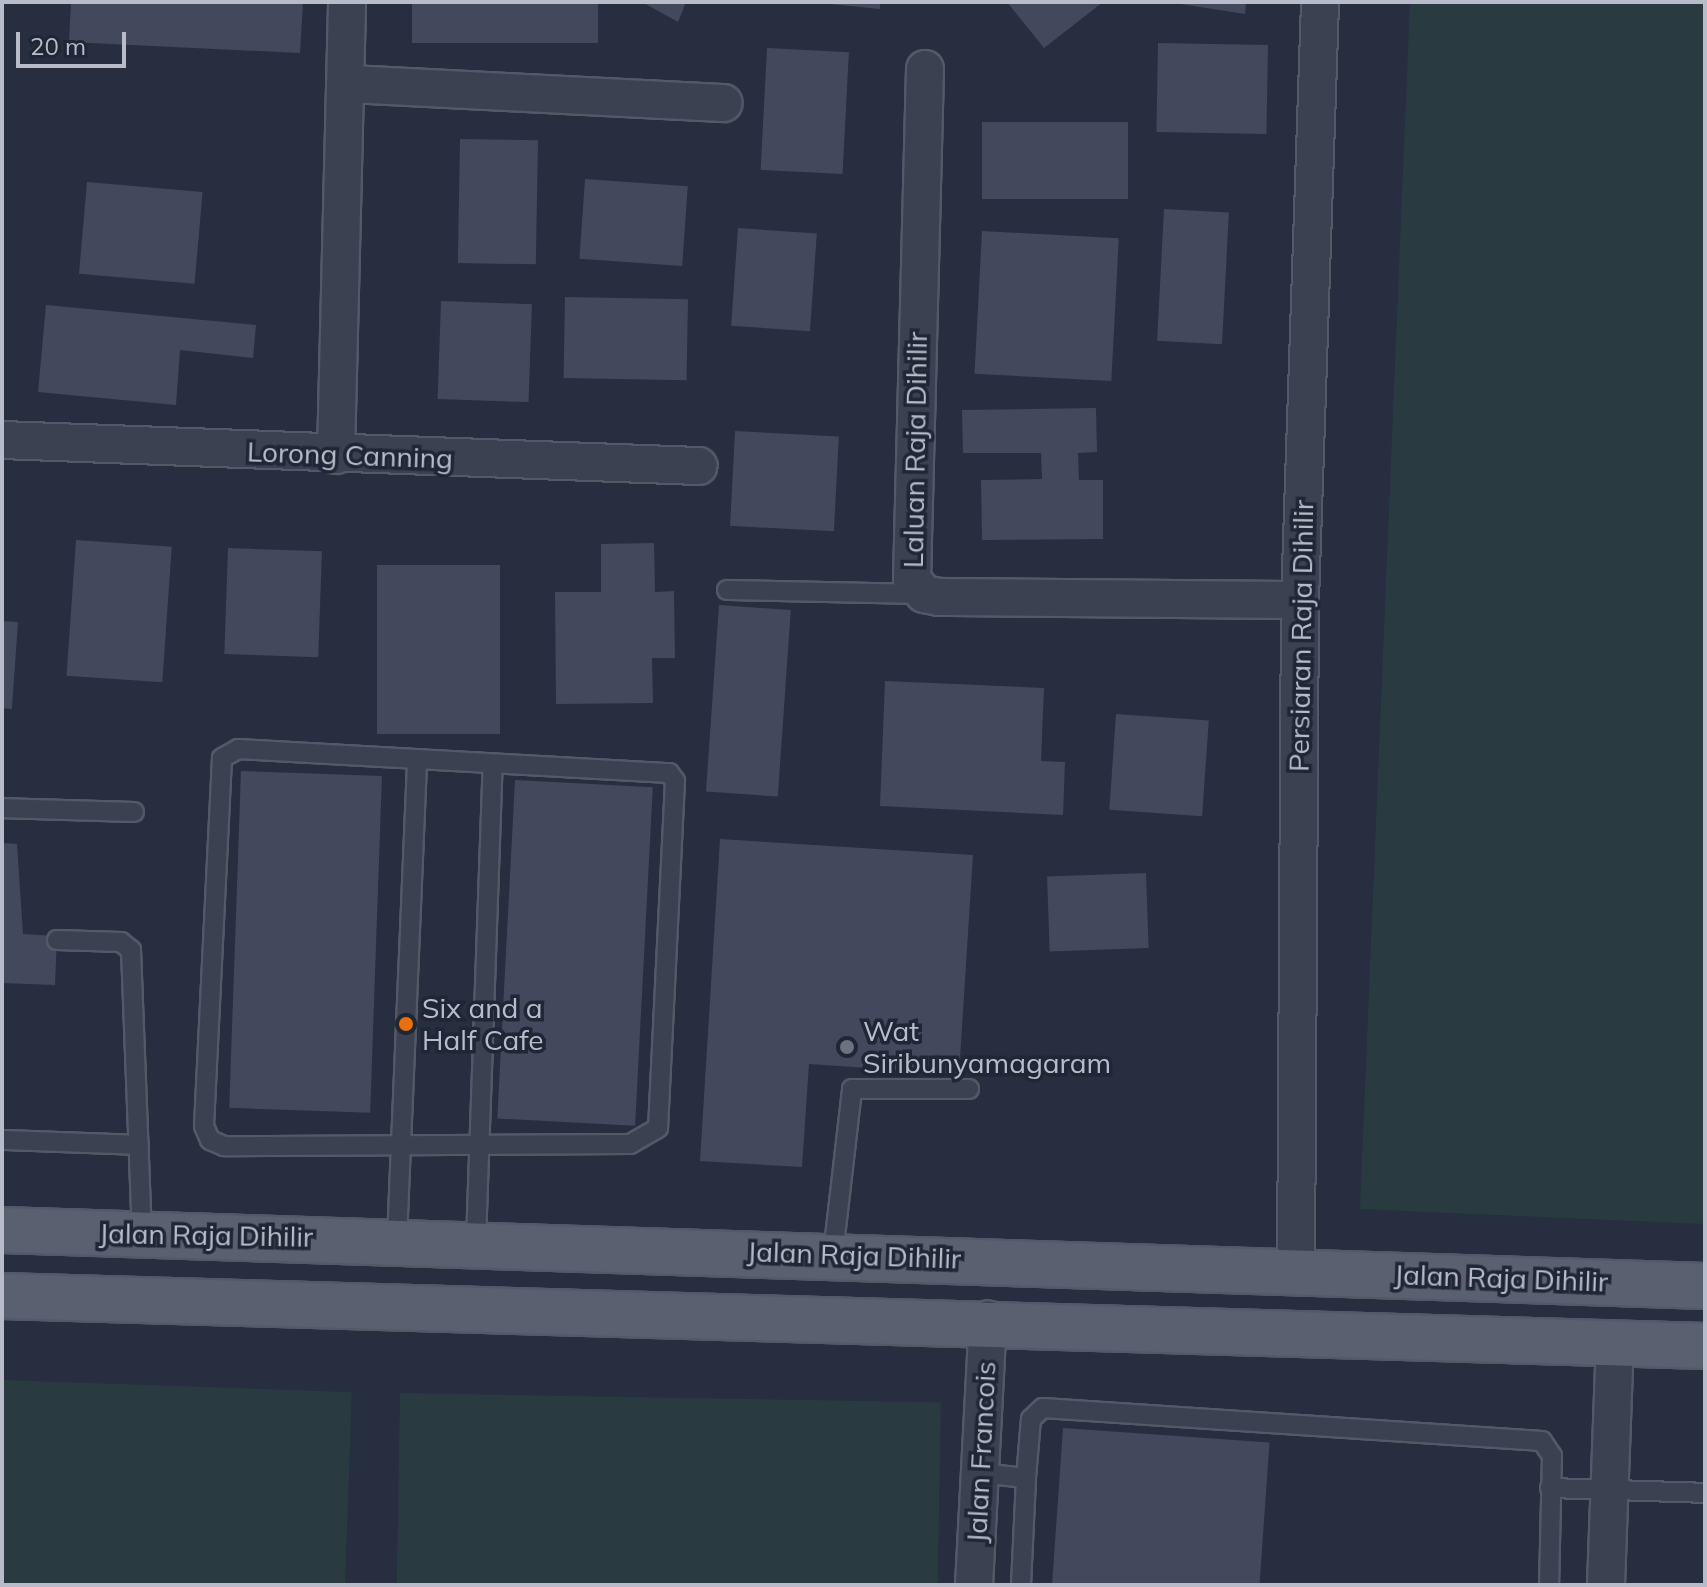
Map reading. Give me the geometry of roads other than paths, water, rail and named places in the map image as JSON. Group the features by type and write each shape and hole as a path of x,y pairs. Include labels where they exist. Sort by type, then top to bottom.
{"main road":[{"name":"Jalan Raja Dihilir","path":"2,1230 476,1242 1705,1286"},
{"path":"2,1296 988,1319 1705,1346"}],"street":[{"path":"336,455 348,84 347,2"},
{"name":"Persiaran Raja Dihilir","path":"1296,1269 1300,600 1320,2"},
{"name":"Laluan Raja Dihilir","path":"925,69 909,567 924,594 1300,600"},
{"path":"348,84 724,103"},
{"name":"Lorong Canning","path":"2,440 336,455 699,466"},
{"name":"Jalan Francois","path":"974,1585 988,1319"},
{"path":"1606,1585 1615,1342"}],"lane":[{"path":"727,590 924,594"},
{"path":"238,749 417,762 669,773 675,781 658,1128 630,1144 224,1146 204,1126 222,758 238,749"},
{"path":"397,1240 417,762"},
{"path":"476,1242 493,765"},
{"path":"2,808 134,812"},
{"path":"57,940 121,942 131,950 142,1234"},
{"path":"833,1254 852,1089 969,1089"},
{"path":"2,1140 139,1145"},
{"path":"1021,1585 1031,1419 1043,1408 1542,1441 1552,1456 1549,1585"},
{"path":"980,1473 1026,1478"},
{"path":"1550,1488 1705,1493"}],"place":[{"name":"Six and a Half Cafe","path":"406,1024"},
{"name":"Wat Siribunyamagaram","path":"847,1047"}]}
